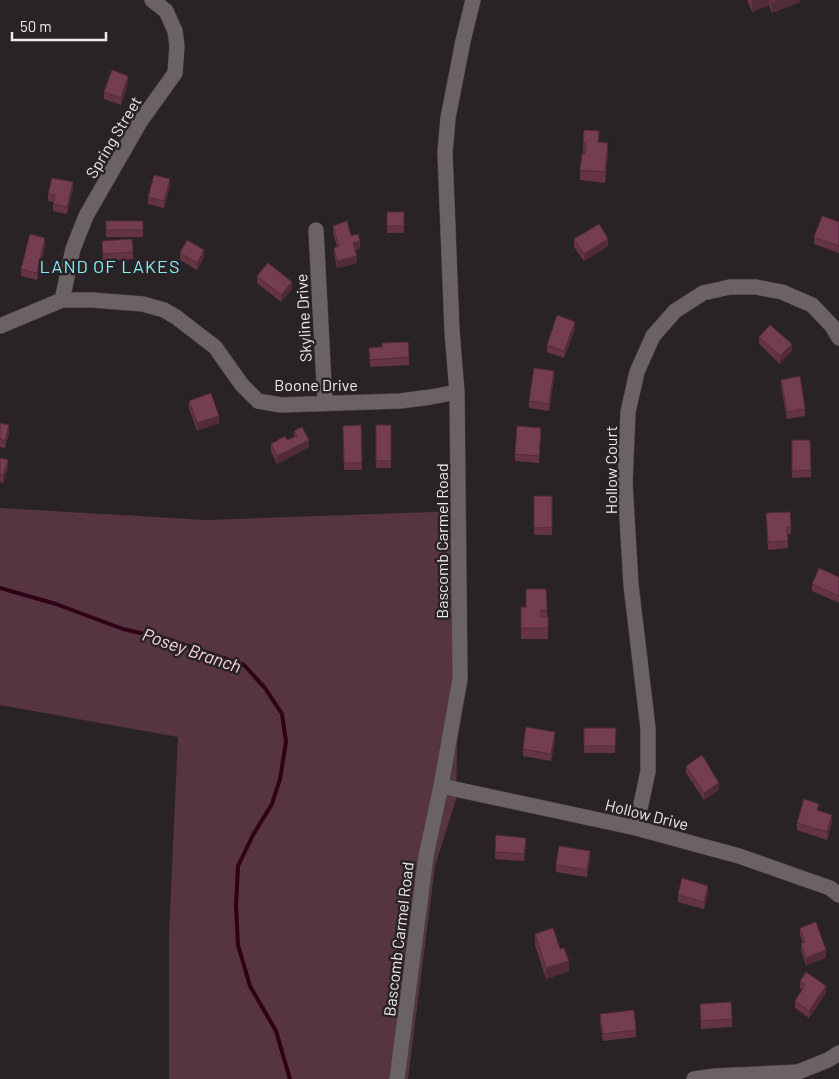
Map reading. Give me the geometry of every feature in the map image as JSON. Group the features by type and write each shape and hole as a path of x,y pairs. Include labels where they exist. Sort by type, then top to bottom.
{"street":[{"name":"Spring Street","path":"62,300 73,249 86,216 140,122 175,73 177,46 174,31 166,11 152,0"},
{"name":"Bascomb Carmel Road","path":"397,1079 426,856 460,680 457,392 452,331 445,153 448,118 473,0"},
{"name":"Skyline Drive","path":"316,230 325,403"},
{"name":"Hollow Court","path":"636,828 648,772 648,728 631,585 625,483 628,412 637,372 654,336 675,311 703,292 730,287 756,287 782,292 812,304 832,326 839,338"},
{"path":"0,326 62,300"},
{"name":"Boone Drive","path":"62,300 143,304 164,310 215,347 242,385 258,401 282,405 400,401 457,392"},
{"name":"Hollow Drive","path":"441,786 636,828 739,856 830,888 839,894"},
{"path":"694,1079 715,1076 798,1072 828,1060 839,1053"}],"shaded area":[{"path":"0,508 206,520 462,511 456,799 435,866 408,1079 169,1079 169,935 178,737 0,705"}],"building":[{"path":"112,70 128,76 121,98 104,92"},
{"path":"584,130 599,131 598,142 608,143 605,172 580,170 582,154 585,154 586,144 583,143"},
{"path":"154,175 170,179 164,201 148,197"},
{"path":"52,178 73,182 67,207 53,204 55,195 48,194"},
{"path":"387,212 404,212 404,226 387,226"},
{"path":"822,216 839,222 839,246 814,237"},
{"path":"106,221 143,221 143,230 106,230"},
{"path":"347,221 351,236 358,234 360,241 353,243 357,256 337,261 334,248 339,246 333,226"},
{"path":"599,224 608,239 584,254 574,239"},
{"path":"30,234 45,238 37,273 21,269"},
{"path":"132,239 133,252 103,254 102,241"},
{"path":"187,240 204,250 197,263 180,253"},
{"path":"268,263 292,282 281,295 257,276"},
{"path":"557,315 575,322 564,351 547,345"},
{"path":"770,325 792,344 780,356 759,337"},
{"path":"408,342 409,357 370,360 369,348 382,347 382,343"},
{"path":"534,368 554,371 549,404 529,401"},
{"path":"800,376 805,409 787,412 781,380"},
{"path":"211,393 219,416 197,423 189,401"},
{"path":"0,423 9,425 5,441 0,439"},
{"path":"361,425 362,463 344,463 343,426"},
{"path":"376,425 391,425 391,461 376,461"},
{"path":"517,426 541,428 539,456 515,454"},
{"path":"302,427 309,440 277,456 271,444 285,436 287,440 297,436 294,431"},
{"path":"792,440 810,440 811,470 792,471"},
{"path":"0,458 8,460 3,475 0,474"},
{"path":"534,496 552,496 552,527 534,528"},
{"path":"790,512 791,527 787,527 788,541 768,542 766,513"},
{"path":"819,568 839,577 839,596 812,584"},
{"path":"526,589 546,589 547,610 541,610 541,617 548,617 548,628 521,628 521,607 526,607"},
{"path":"526,727 555,732 551,754 523,749"},
{"path":"584,728 616,728 615,746 584,746"},
{"path":"702,755 719,783 704,793 686,766"},
{"path":"804,799 819,804 817,810 832,815 827,832 797,823"},
{"path":"496,835 526,838 524,854 495,852"},
{"path":"559,846 590,851 587,870 556,865"},
{"path":"682,878 708,886 704,902 678,895"},
{"path":"816,922 826,950 806,958 801,944 805,942 800,928"},
{"path":"553,928 560,949 564,948 569,961 546,968 535,934"},
{"path":"806,972 826,986 809,1011 795,1001 805,985 800,981"},
{"path":"731,1002 732,1019 701,1021 700,1004"},
{"path":"634,1010 636,1030 603,1034 600,1014"}],"waterway":[{"name":"Posey Branch","path":"0,588 56,604 123,629 167,639 244,665 265,688 282,714 286,742 280,779 272,804 253,835 238,866 236,906 238,945 250,986 276,1031 290,1079"}],"district":[{"name":"LAND OF LAKES","path":"110,266"}]}
